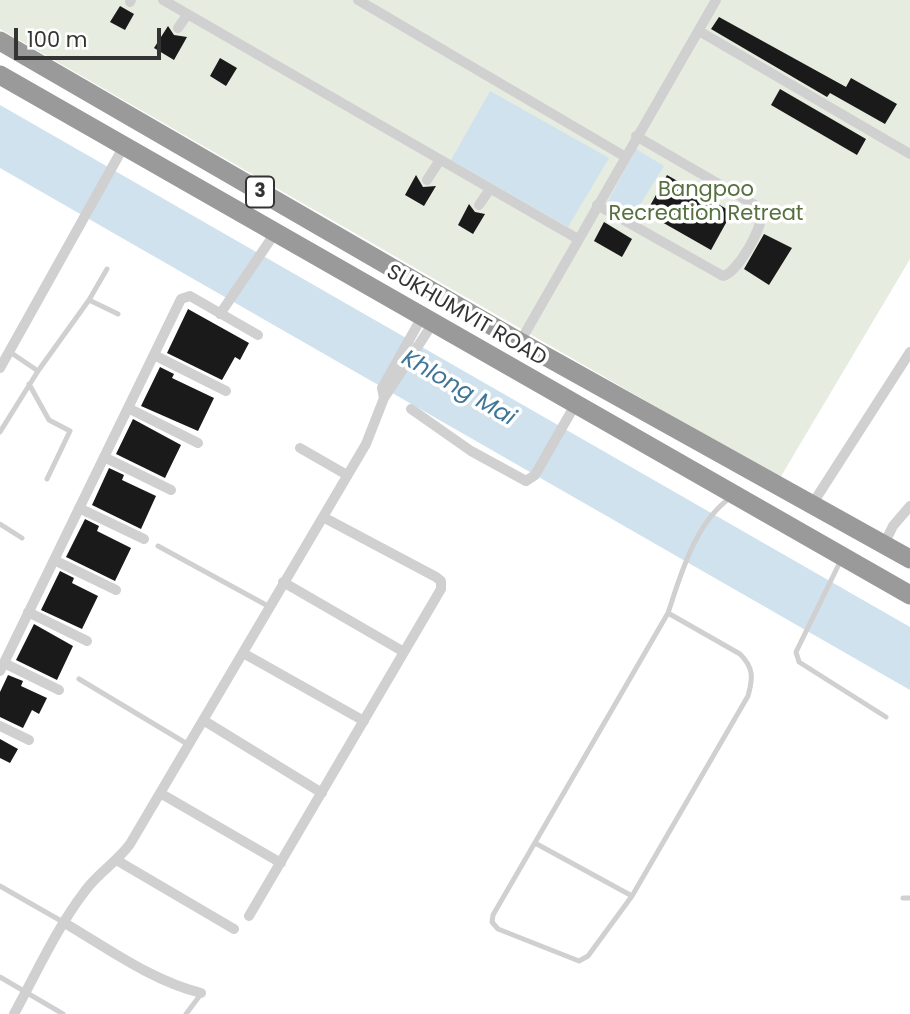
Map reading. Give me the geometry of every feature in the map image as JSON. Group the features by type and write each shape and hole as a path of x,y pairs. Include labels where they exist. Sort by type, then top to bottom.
{"highway":[{"name":"SUKHUMVIT ROAD","path":"0,41 520,342 910,559"},
{"name":"SUKHUMVIT ROAD","path":"0,75 275,233 423,328 508,366 737,494 910,595"},
{"path":"508,366 520,342"}],"street":[{"path":"163,0 238,50 578,239"},
{"path":"360,0 624,156"},
{"path":"520,342 624,156 716,0"},
{"path":"178,28 187,15"},
{"path":"699,31 910,154"},
{"path":"597,205 723,276 735,270 761,225 761,212 755,205 636,136"},
{"path":"4,358 124,146"},
{"path":"427,180 440,160"},
{"path":"479,205 491,189"},
{"path":"220,314 275,233"},
{"path":"59,690 2,667 181,299 186,296 258,335"},
{"path":"14,1014 63,922 88,887 118,861 189,745 268,606 366,444 385,393 423,328"},
{"path":"813,503 910,352"},
{"path":"154,355 226,391"},
{"path":"411,409 515,477 526,481 535,475 575,405"},
{"path":"128,408 198,443"},
{"path":"300,448 347,475"},
{"path":"104,457 171,490"},
{"path":"884,544 893,526 910,506"},
{"path":"79,508 144,539"},
{"path":"249,916 441,589 440,581 323,517"},
{"path":"54,560 116,590"},
{"path":"283,582 404,652"},
{"path":"28,612 87,641"},
{"path":"243,653 364,721"},
{"path":"203,720 322,793"},
{"path":"0,726 29,740"},
{"path":"160,793 281,863"},
{"path":"118,861 234,929"},
{"path":"63,922 145,970 181,988 201,993"}],"lane":[{"path":"0,432 107,269"},
{"path":"89,300 118,314"},
{"path":"4,358 38,371"},
{"path":"29,384 49,420 70,431 47,479"},
{"path":"668,613 740,654 750,663 753,677 748,696 632,897 588,956 579,961 498,929 492,922 493,915 668,613 684,564 715,509 737,494"},
{"path":"0,524 22,538"},
{"path":"158,546 268,606"},
{"path":"843,556 803,632 796,652 799,662 886,717"},
{"path":"79,678 189,745"},
{"path":"535,843 632,897"},
{"path":"0,886 63,922"},
{"path":"0,977 63,1014"},
{"path":"186,1014 201,993"}],"green space":[{"name":"Bangpoo Recreation Retreat","path":"0,0 910,0 910,259 780,478 0,29"}],"water":[{"path":"490,91 609,158 568,227 451,160"},
{"name":"Khlong Mai","path":"0,105 910,627 910,690 0,168"},
{"path":"636,149 664,166 633,216 608,201"}],"building":[{"path":"120,6 134,14 125,30 110,22"},
{"path":"719,17 846,87 851,78 897,104 885,124 830,93 827,97 711,29"},
{"path":"168,26 174,35 187,37 174,60 154,48"},
{"path":"220,58 237,68 226,86 210,76"},
{"path":"780,89 866,139 857,155 771,105"},
{"path":"416,175 423,187 436,186 424,206 405,195"},
{"path":"667,175 732,212 711,250 646,213"},
{"path":"469,204 475,212 485,214 473,234 458,225"},
{"path":"604,222 632,239 622,257 594,241"},
{"path":"764,234 792,248 769,285 744,269"},
{"path":"188,309 249,343 240,360 235,357 222,380 167,353"},
{"path":"160,367 174,374 172,378 214,398 198,431 141,406"},
{"path":"133,419 181,445 165,478 116,454"},
{"path":"109,468 124,475 122,480 156,496 141,529 92,505"},
{"path":"85,519 99,526 97,531 131,548 115,581 66,557"},
{"path":"60,571 74,578 72,583 98,596 82,629 41,610"},
{"path":"34,624 73,646 57,680 16,660"},
{"path":"8,675 23,681 21,686 47,698 39,714 32,710 23,728 0,717 0,692"},
{"path":"0,739 18,749 10,763 0,758"}]}
